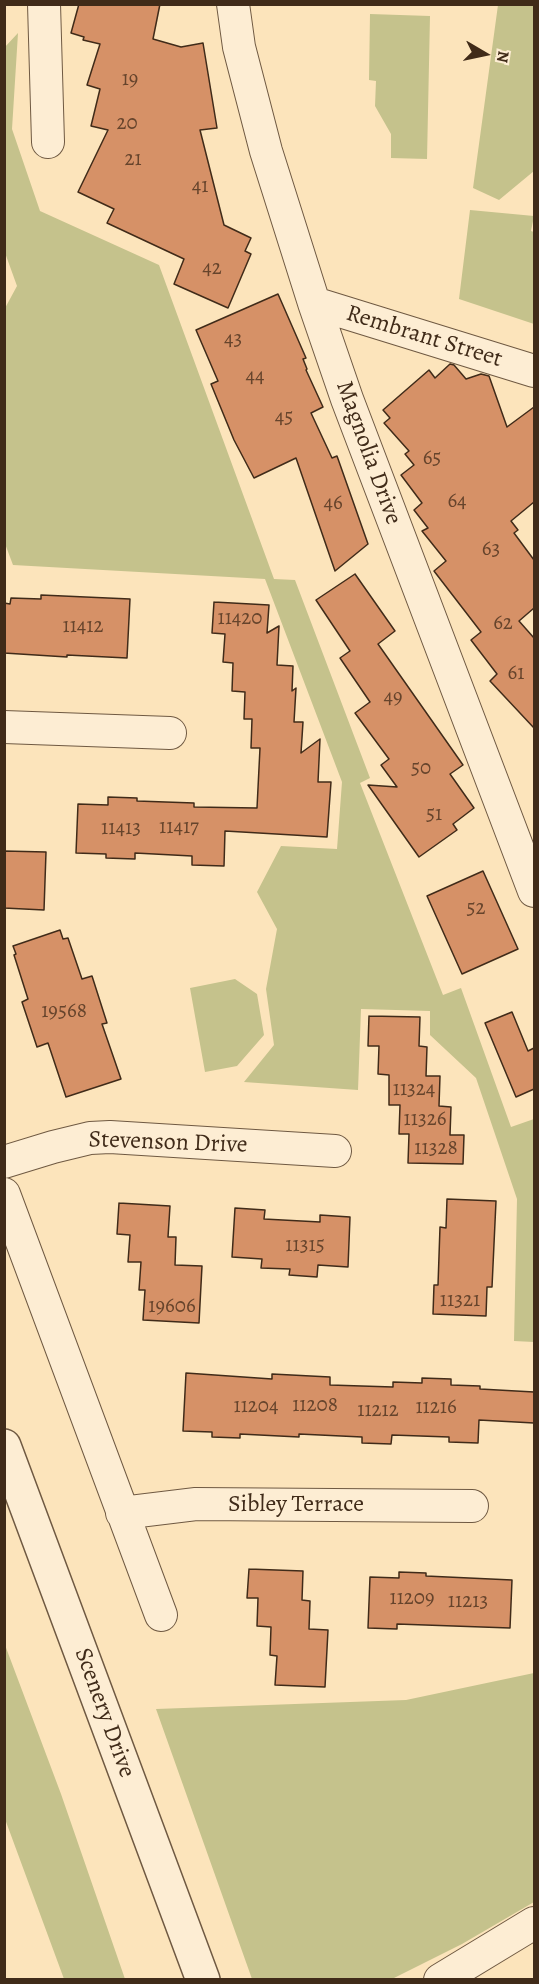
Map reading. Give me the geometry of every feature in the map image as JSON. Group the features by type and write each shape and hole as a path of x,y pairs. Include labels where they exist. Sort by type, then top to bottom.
{"street":[{"path":"44,4 48,142"},
{"name":"Magnolia Drive","path":"233,4 239,47 266,151 314,303 347,399 534,891"},
{"name":"Rembrant Street","path":"314,303 534,371"},
{"path":"4,727 170,733"},
{"name":"Stevenson Drive","path":"4,1162 90,1138 110,1137 335,1151"},
{"path":"4,1194 161,1615"},
{"name":"Scenery Drive","path":"4,1446 203,1980"},
{"name":"Sibley Terrace","path":"122,1513 196,1504 472,1506"},
{"path":"440,1980 534,1923"}],"shaded area":[{"path":"498,5 534,5 534,171 499,200 473,188"},
{"path":"370,14 430,16 427,159 391,158 391,134 375,106 376,81 369,80"},
{"path":"18,33 12,129 40,211 159,265 274,579 295,580 370,778 360,783 443,995 461,988 511,1127 534,1119 534,1342 514,1341 517,1199 476,1078 430,1035 430,1011 361,1009 358,1090 244,1082 274,1045 266,989 277,929 257,892 281,846 337,849 342,782 265,579 13,565 4,541 4,310 17,286 4,250 4,48"},
{"path":"470,210 534,216 531,231 534,232 534,324 459,299"},
{"path":"235,979 257,994 264,1035 237,1066 205,1072 190,988"},
{"path":"5,1645 61,1794 125,1979 64,1979 5,1819"},
{"path":"534,1673 534,1902 462,1944 392,1979 252,1979 156,1709 406,1700"}],"building":[{"path":"79,4 160,4 153,39 181,47 203,43 217,128 200,130 224,225 251,238 245,251 251,254 228,308 174,284 184,259 107,223 114,209 78,192 108,130 91,126 100,89 87,85 100,44 83,40 84,37 71,33"},
{"path":"278,294 306,358 303,359 306,370 323,407 311,413 332,458 337,456 368,544 335,571 296,458 254,478 234,440 211,384 218,381 196,330"},
{"path":"450,364 454,365 466,379 481,374 489,376 507,427 534,407 534,502 511,521 518,530 514,533 534,560 534,608 519,621 534,638 534,728 490,681 497,674 471,640 481,632 434,571 446,561 422,531 428,528 414,510 422,503 401,475 414,465 405,454 409,451 384,423 390,418 383,410 429,370 435,378"},
{"path":"355,574 395,631 378,644 463,765 450,774 474,808 453,824 457,830 419,857 368,785 397,787 381,765 389,759 355,713 370,702 340,658 350,651 316,600"},
{"path":"41,595 130,599 127,658 4,653 4,603 10,604 11,598 41,599"},
{"path":"214,602 269,605 267,633 279,626 277,665 293,666 292,691 296,688 294,722 303,722 301,753 320,739 318,782 331,782 327,837 225,831 224,866 192,865 192,856 135,853 135,859 106,858 106,854 76,853 78,804 108,805 108,797 137,798 137,801 194,803 194,807 257,808 260,748 251,748 252,719 244,719 245,692 232,691 233,663 223,662 225,634 212,633"},
{"path":"4,851 46,852 44,910 4,908"},
{"path":"483,871 518,949 462,974 427,896"},
{"path":"60,930 63,939 68,938 82,979 92,976 107,1023 102,1024 121,1079 66,1097 48,1043 37,1047 22,1002 28,999 13,946"},
{"path":"512,1012 528,1051 534,1048 534,1089 516,1097 485,1023"},
{"path":"369,1016 420,1017 419,1046 427,1047 426,1076 440,1076 439,1106 451,1107 450,1135 464,1135 463,1164 408,1163 409,1134 399,1134 400,1105 389,1105 389,1075 378,1074 379,1046 368,1046"},
{"path":"447,1199 496,1201 492,1287 487,1287 486,1316 433,1314 434,1285 438,1285 440,1227 446,1228"},
{"path":"119,1203 170,1206 168,1237 176,1237 175,1265 202,1266 199,1323 143,1320 145,1290 139,1290 141,1262 128,1262 130,1235 117,1234"},
{"path":"235,1208 265,1210 264,1219 320,1222 320,1215 350,1217 348,1267 318,1265 317,1277 289,1275 290,1269 261,1268 262,1259 232,1257"},
{"path":"186,1373 272,1379 272,1374 330,1377 330,1385 393,1387 393,1382 422,1383 422,1378 451,1379 451,1385 534,1392 534,1423 479,1420 478,1443 449,1442 449,1437 392,1435 391,1444 362,1443 362,1437 299,1434 299,1437 240,1434 240,1438 212,1437 212,1432 183,1431"},
{"path":"249,1569 303,1571 302,1600 310,1601 309,1629 328,1630 325,1687 275,1685 277,1656 270,1655 271,1627 257,1626 258,1598 247,1598"},
{"path":"399,1572 426,1573 426,1576 512,1580 510,1628 397,1624 397,1629 368,1628 370,1577 399,1578"}]}
